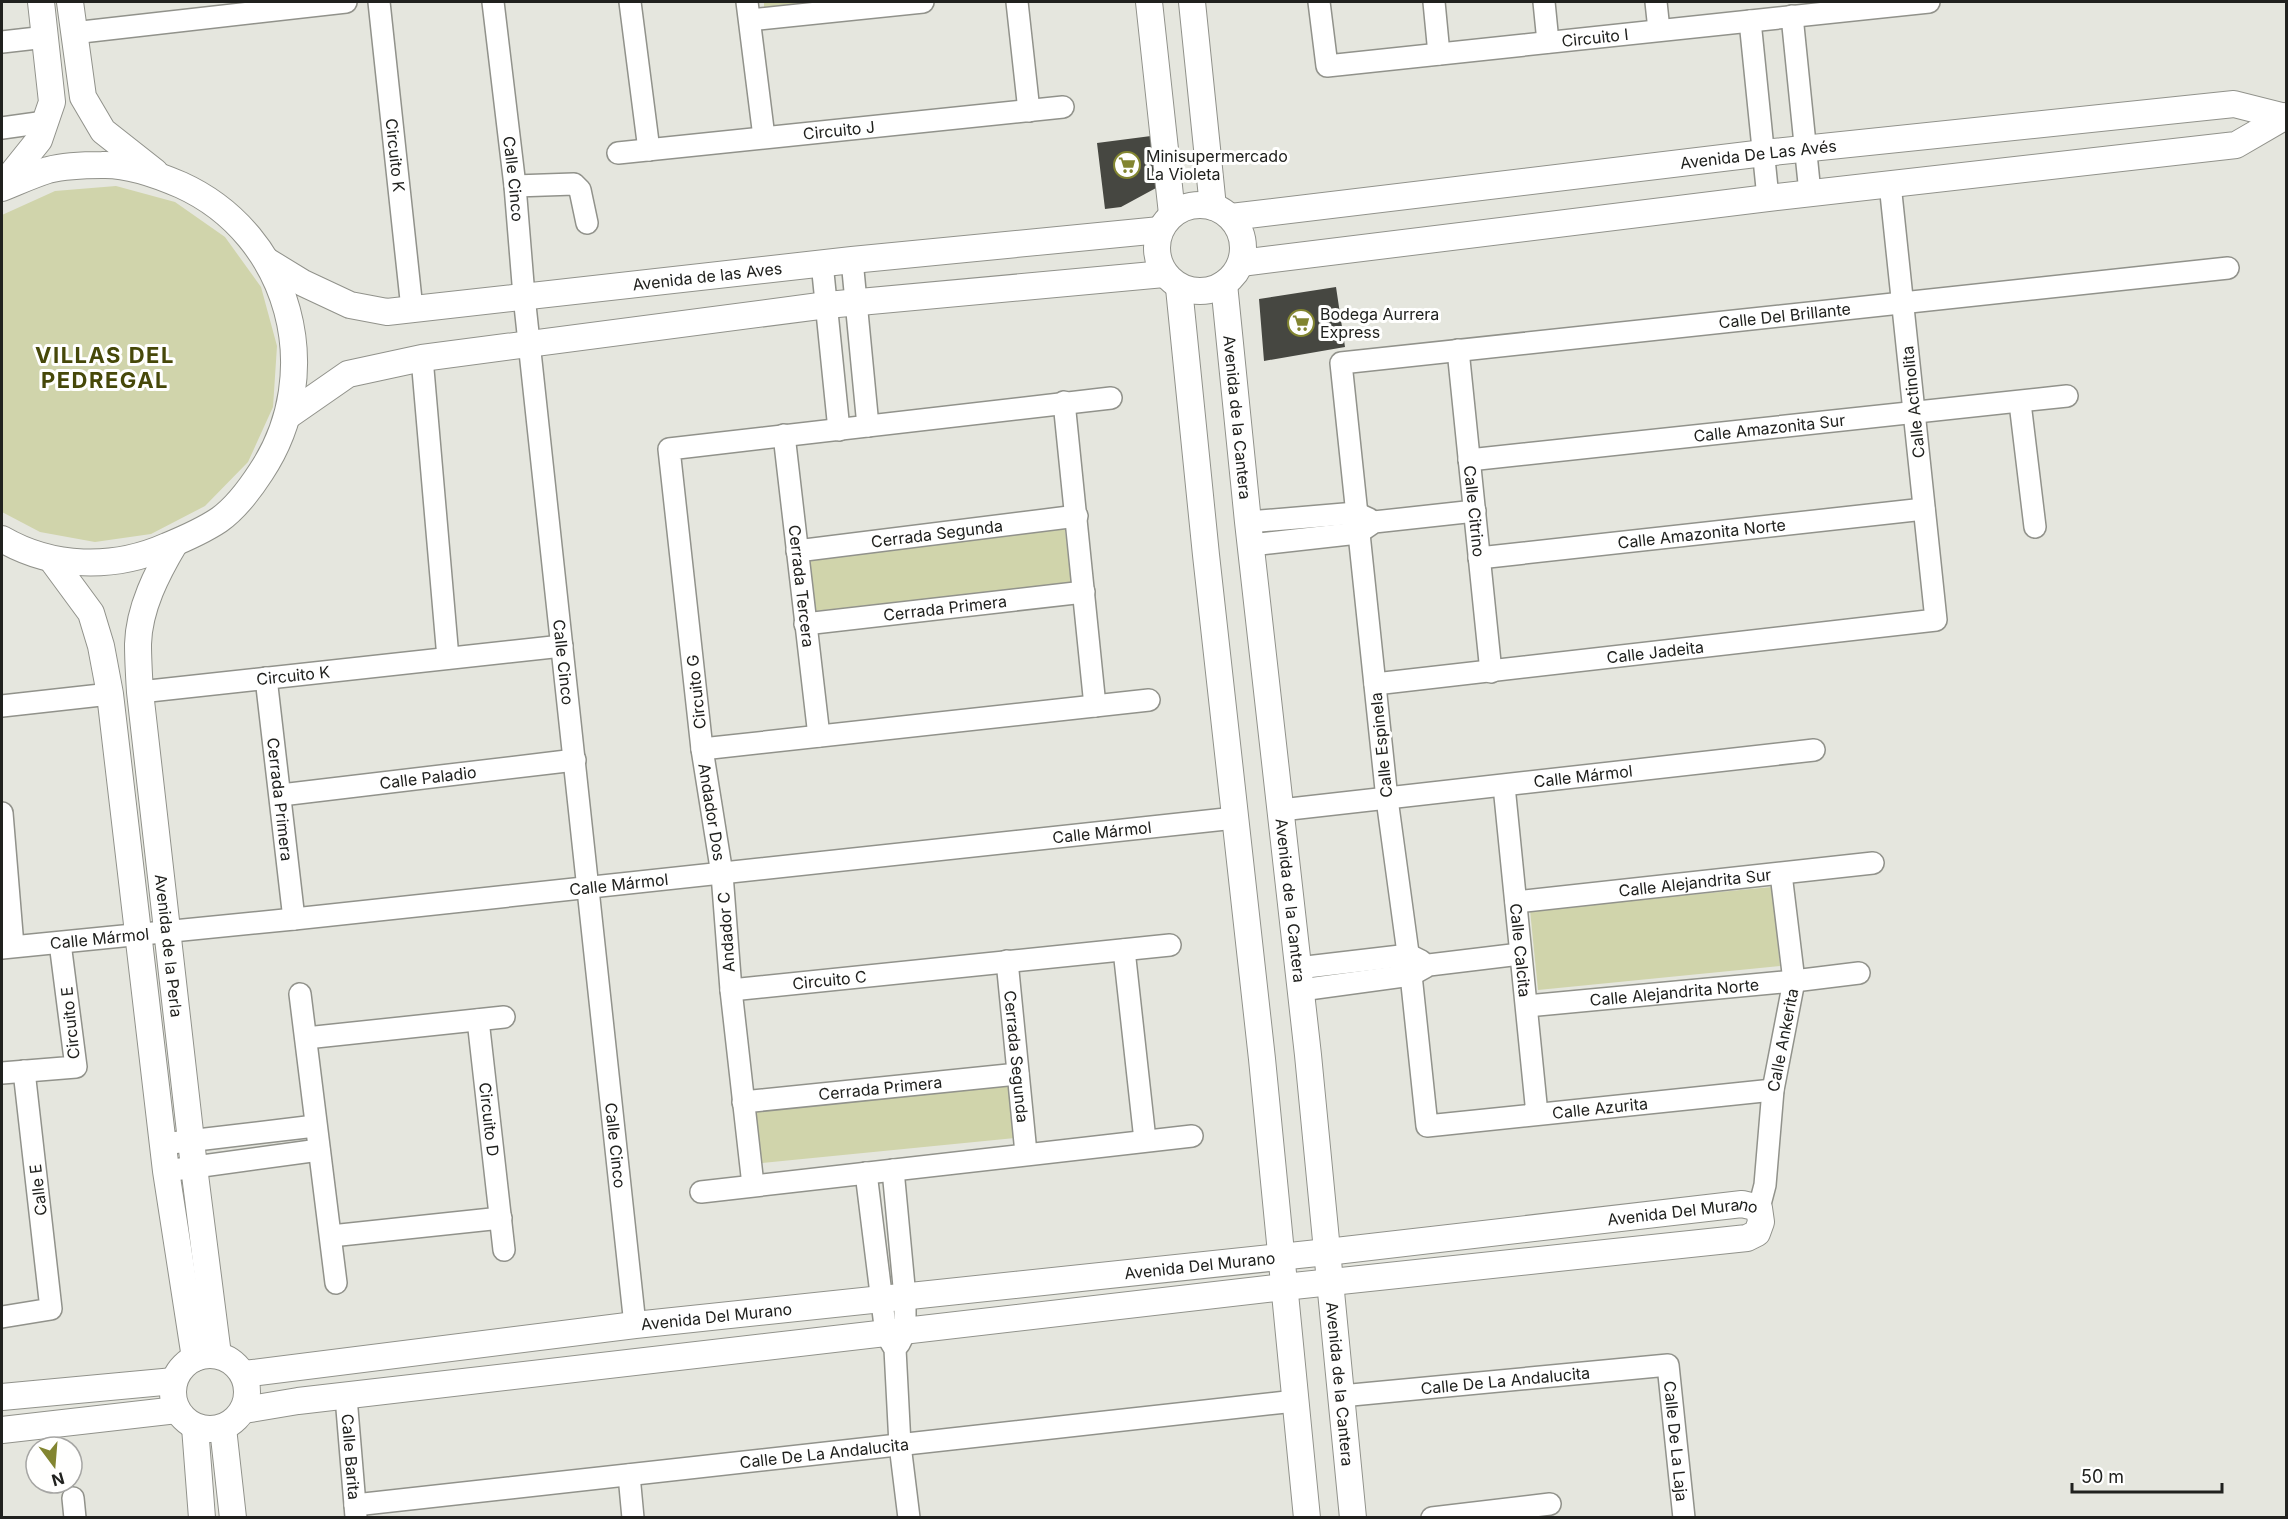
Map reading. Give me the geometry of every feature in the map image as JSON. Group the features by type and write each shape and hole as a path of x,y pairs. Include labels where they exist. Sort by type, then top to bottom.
{"street":[{"path":"2,187 39,140 52,102 41,2"},
{"path":"2,538 14,546 52,560 101,563 144,557 220,519 250,489 274,454 289,415 296,362 289,310 267,261 238,223 201,194 158,174 103,131 83,97 70,2"},
{"path":"74,33 205,9 346,2"},
{"name":"Circuito K","path":"379,2 412,309"},
{"name":"Calle Cinco","path":"493,2 515,186 524,296 635,1325"},
{"path":"630,2 649,150"},
{"path":"764,137 748,11 923,2"},
{"path":"1017,2 1029,111"},
{"path":"1149,2 1166,222 1156,245 1157,260 1172,281 1206,555 1261,1048 1307,1518"},
{"path":"1192,2 1222,212"},
{"name":"Circuito I","path":"1319,2 1327,66 1750,21 1853,6 1929,2"},
{"path":"1434,2 1439,54"},
{"path":"1544,2 1548,42"},
{"path":"1656,2 1659,30"},
{"path":"1792,16 1810,193"},
{"path":"1750,21 1768,198"},
{"path":"2,42 46,37"},
{"name":"Avenida De Las Avés","path":"1222,212 2234,104 2286,117"},
{"name":"Circuito J","path":"618,153 1063,107"},
{"name":"Avenida De Las Avés","path":"1241,263 1810,193 2236,145 2286,117"},
{"path":"2,128 45,123"},
{"path":"2,187 50,170 104,165 158,174"},
{"path":"515,186 574,184 580,190 587,223"},
{"name":"Calle Actinolita","path":"1890,184 1936,620"},
{"path":"289,415 348,374 422,358 856,302 1172,281 1196,292 1211,290 1224,284 1234,275 1241,263 1242,239 1238,227 1222,212 1199,205 1185,207 1166,222"},
{"name":"Avenida de las Aves","path":"267,261 303,283 350,305 387,312 1166,222"},
{"path":"852,260 868,426"},
{"path":"822,263 839,430"},
{"name":"Calle Del Brillante","path":"1341,363 2228,268"},
{"name":"Avenida de la Cantera","path":"1224,284 1300,979 1353,1518"},
{"name":"Calle Citrino","path":"1458,350 1491,672"},
{"path":"422,358 448,658"},
{"name":"Calle Espinela","path":"1341,363 1362,522 1387,799 1416,965 1427,1126"},
{"name":"Calle Amazonita Sur","path":"1469,460 2020,403 2067,396"},
{"name":"Circuito G","path":"1111,398 669,449 702,749 1149,700"},
{"path":"1064,402 1095,706"},
{"path":"2020,403 2036,527"},
{"name":"Cerrada Tercera","path":"784,435 819,736"},
{"name":"Calle Amazonita Norte","path":"1479,558 1924,509"},
{"path":"1250,534 1474,511"},
{"name":"Cerrada Segunda","path":"797,551 1077,516"},
{"name":"Avenida de la Perla","path":"175,543 156,576 146,604 138,642 140,692 194,1167 206,1356"},
{"name":"Avenida de la Perla","path":"52,560 91,613 101,646 110,694 166,1171 206,1356"},
{"name":"Cerrada Primera","path":"805,624 1084,592"},
{"name":"Calle Jadeita","path":"1375,684 1936,620"},
{"name":"Circuito K","path":"140,692 562,646"},
{"name":"Cerrada Primera","path":"266,678 294,919"},
{"path":"2,706 110,694"},
{"name":"Andador Dos","path":"702,749 722,874"},
{"name":"Calle Mármol","path":"1281,810 1814,750"},
{"name":"Calle Paladio","path":"281,795 575,760"},
{"name":"Calle Calcita","path":"1504,786 1537,1114"},
{"name":"Calle Mármol","path":"7,947 294,919 1235,818"},
{"path":"2,821 7,947"},
{"name":"Calle Alejandrita Sur","path":"1516,902 1873,863"},
{"name":"Andador C","path":"722,874 731,990"},
{"name":"Calle Ankerita","path":"1759,1208 1765,1185 1773,1090 1794,981 1781,874"},
{"name":"Circuito E","path":"2,1073 76,1067 60,943"},
{"name":"Circuito C","path":"731,990 1170,945"},
{"path":"1124,950 1145,1140"},
{"path":"1300,979 1520,954"},
{"name":"Cerrada Segunda","path":"1007,961 1026,1153"},
{"name":"Calle Alejandrita Norte","path":"1527,1006 1859,973"},
{"path":"731,990 753,1185"},
{"path":"300,994 336,1283"},
{"path":"306,1038 504,1017"},
{"name":"Circuito D","path":"478,1020 504,1250"},
{"name":"Calle E","path":"2,1317 51,1309 24,1071"},
{"name":"Cerrada Primera","path":"742,1102 1018,1074"},
{"name":"Calle Azurita","path":"1427,1126 1773,1090"},
{"path":"163,1143 191,1142 315,1126"},
{"path":"701,1192 1026,1153 1192,1136"},
{"path":"166,1171 319,1150"},
{"path":"893,1170 893,1298 900,1445 909,1518"},
{"path":"866,1173 893,1298"},
{"name":"Avenida Del Murano","path":"244,1374 635,1325 1327,1252 1742,1204 1759,1208 1761,1222 1757,1233 1747,1238 1284,1287 896,1338 298,1401 244,1410"},
{"path":"331,1236 501,1218"},
{"path":"2,1430 186,1418 209,1430 223,1428 244,1410 248,1392 244,1374 237,1365 206,1356 178,1371 174,1381 172,1396 186,1418 202,1518"},
{"name":"Calle De La Andalucita","path":"1341,1396 1668,1365"},
{"name":"Calle De La Laja","path":"1668,1365 1684,1518"},
{"path":"2,1397 174,1381"},
{"name":"Calle Barita","path":"346,1396 356,1511"},
{"name":"Calle De La Andalucita","path":"356,1511 628,1475 1295,1401"},
{"path":"223,1428 233,1518"},
{"path":"628,1475 633,1518"},
{"path":"1432,1518 1550,1504"}],"green space":[{"path":"764,2 815,2 764,7"},
{"path":"116,186 175,202 225,237 261,287 277,346 273,407 248,462 205,506 151,534 95,542 40,532 2,512 2,215 55,191"},
{"path":"1065,529 1071,583 815,611 810,558"},
{"path":"1772,887 1780,966 1538,990 1530,910"},
{"path":"1010,1086 1015,1138 761,1163 756,1111"}],"building":[{"name":"Minisupermercado La Violeta","path":"1151,136 1156,188 1121,207 1105,209 1097,143"},
{"name":"Bodega Aurrera Express","path":"1336,287 1345,347 1264,361 1259,299"}],"place":[{"name":"Minisupermercado La Violeta","path":"1127,165"},
{"name":"Bodega Aurrera Express","path":"1301,323"}],"district":[{"name":"VILLAS DEL PEDREGAL","path":"105,368"}]}
